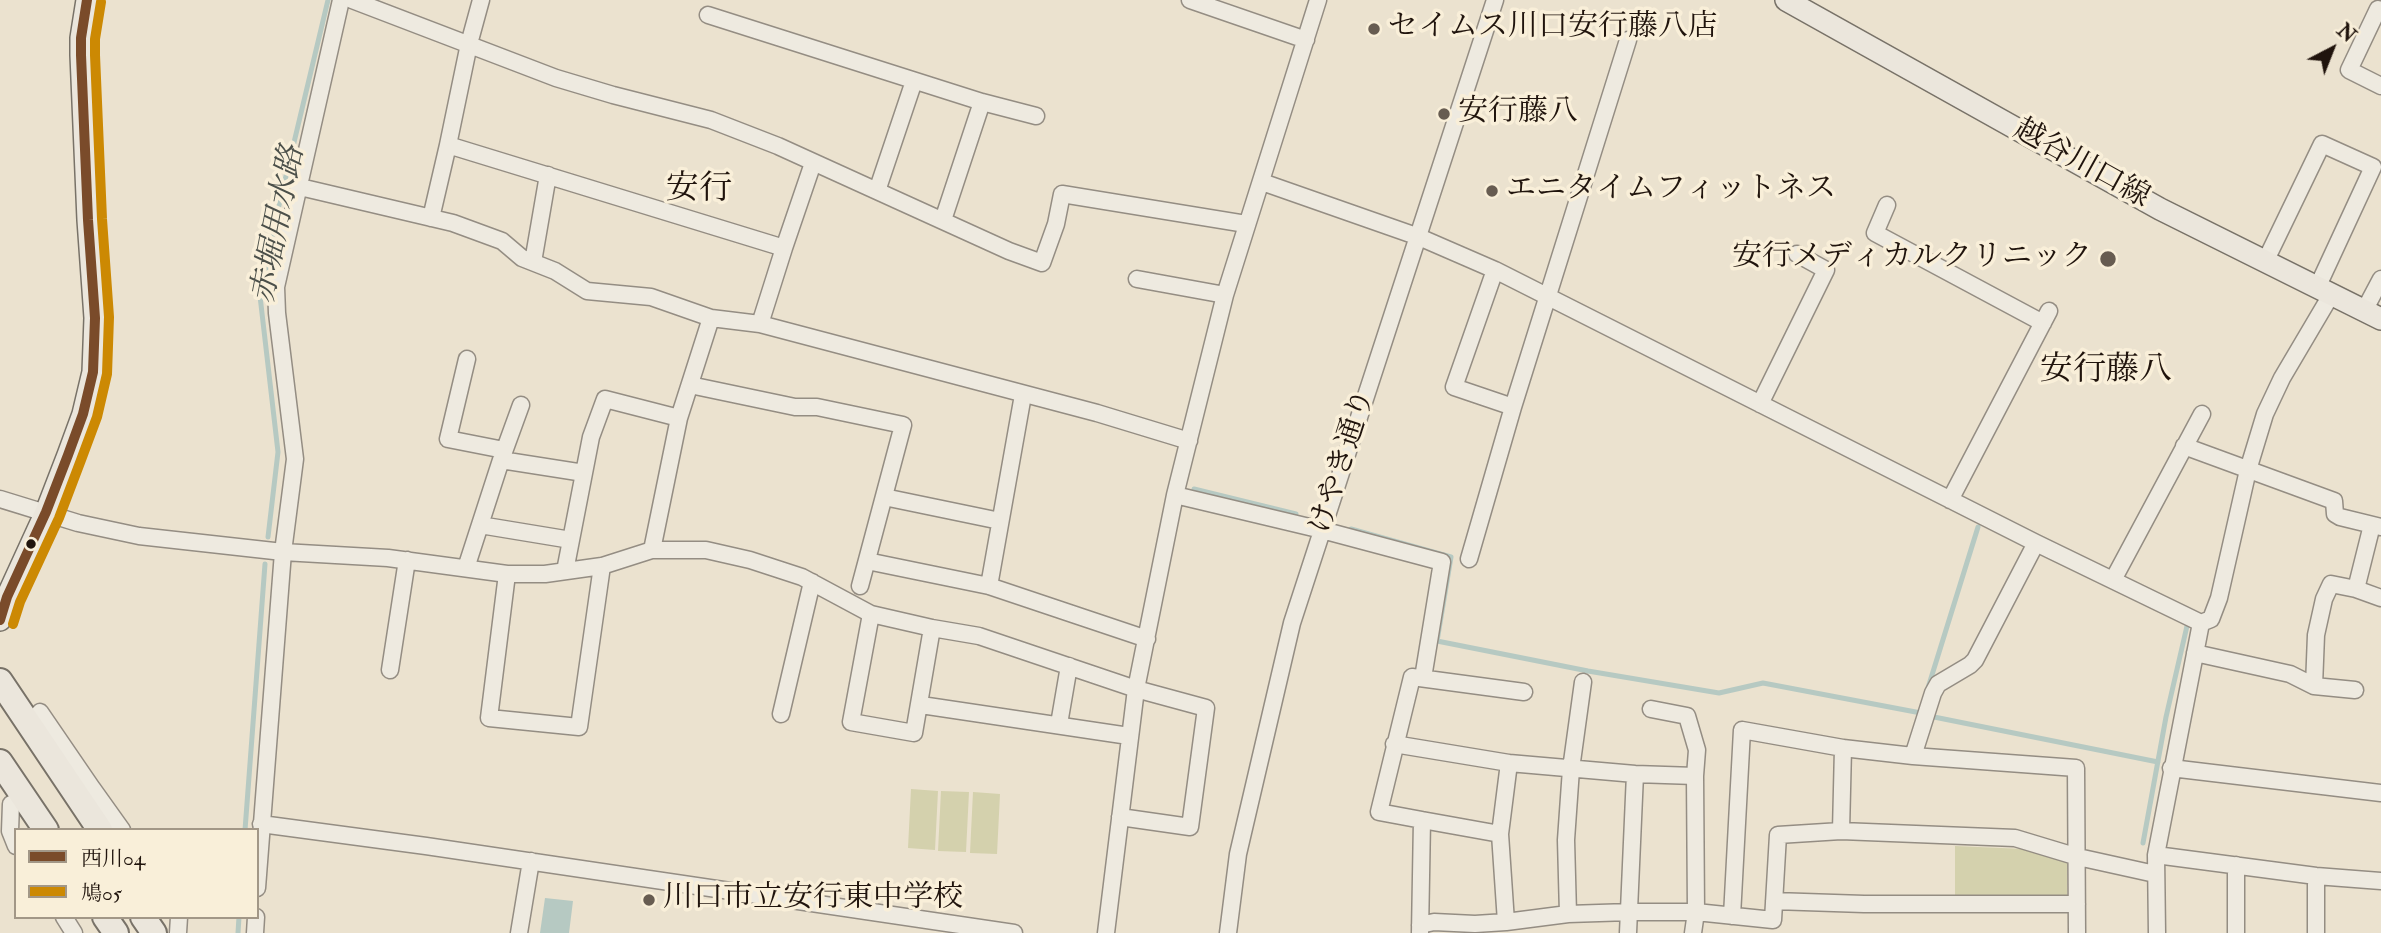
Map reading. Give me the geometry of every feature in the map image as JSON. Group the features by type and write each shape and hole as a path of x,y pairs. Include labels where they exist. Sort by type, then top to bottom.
{"highway":[{"path":"0,681 80,786 99,828"},
{"path":"0,706 83,828"},
{"path":"0,762 45,828"},
{"path":"6,795 28,828"}],"main road":[{"path":"2,608 46,512 83,414 93,372 94,318 81,55 87,0"},
{"name":"越谷川口線","path":"1786,0 2077,164 2373,315"}],"street":[{"path":"259,856 283,552 295,459 276,287 341,0"},
{"path":"352,0 590,88 711,120 1042,263 1056,224 1062,194 1246,224"},
{"path":"431,218 481,0"},
{"path":"1190,0 1306,40"},
{"path":"1106,933 1136,689 1175,495 1225,295 1318,0"},
{"name":"けやき通り","path":"1228,933 1238,854 1292,622 1495,0"},
{"path":"2381,10 2378,9 2349,70 2381,86"},
{"path":"708,15 982,102 1036,116"},
{"path":"1469,559 1547,296 1628,40"},
{"path":"877,191 914,80"},
{"path":"943,220 982,102"},
{"path":"1262,182 1419,237 1495,271 2201,623 2211,619 2219,598 2248,470 2265,414 2324,292 2373,167 2322,144 2265,262"},
{"path":"448,145 784,248"},
{"path":"760,324 813,163"},
{"path":"533,262 548,176"},
{"path":"300,187 453,223 502,241 522,258 555,271 587,291 651,297 710,318 760,324 1097,413 1189,441"},
{"path":"1887,205 1875,233 2046,317 1950,500"},
{"path":"1760,404 1826,270 1797,254"},
{"path":"1495,271 1454,387 1513,407"},
{"path":"1136,279 1225,295"},
{"path":"2373,315 2381,279"},
{"path":"652,550 679,418 710,318"},
{"path":"467,359 447,439 584,473"},
{"path":"690,386 795,407 817,407 903,425 860,586"},
{"path":"989,586 1023,395"},
{"path":"565,571 591,437 605,399 679,418"},
{"path":"466,568 521,405"},
{"path":"2113,580 2202,414"},
{"path":"2184,446 2334,501 2335,514 2340,517 2377,526 2356,589"},
{"path":"1175,495 1442,562 1423,678"},
{"path":"884,497 1000,521"},
{"path":"0,499 78,523 139,536 283,552 407,560 507,574 545,574 602,566 652,550 706,550 778,569 812,582 872,614 979,636 1136,689 1206,708 1190,827 1120,817"},
{"path":"480,525 570,540"},
{"path":"1913,756 1938,684 1975,660 2036,543"},
{"path":"390,670 407,560"},
{"path":"867,561 989,586 1146,639"},
{"path":"507,574 489,718 579,727 602,566"},
{"path":"781,714 812,582"},
{"path":"2314,686 2316,635 2330,584 2381,598"},
{"path":"872,614 851,722 914,733 921,705 932,628"},
{"path":"2157,933 2156,855 2201,623"},
{"path":"2195,653 2290,674 2314,686 2355,690"},
{"path":"1059,724 1069,666"},
{"path":"1500,834 1379,812 1412,677 1524,692"},
{"path":"1568,914 1566,840 1571,769 1583,682"},
{"path":"921,705 1129,736"},
{"path":"1651,709 1688,716 1697,750 1696,912 1693,933"},
{"path":"40,712 80,786 120,828"},
{"path":"1732,916 1742,730 1843,748 1913,756 2076,768 2077,933"},
{"path":"1394,744 1509,763 1635,774 1695,776"},
{"path":"1841,831 1843,748"},
{"path":"1506,922 1500,834 1509,763"},
{"path":"2171,768 2381,793"},
{"path":"1628,933 1635,774"},
{"path":"6,795 10,831 14,841"},
{"path":"1422,820 1420,929 1434,922 1475,924 1568,914 1630,912 1696,912 1732,916 1773,927 1778,835 1841,831 2015,838 2078,857 2155,874"},
{"path":"261,824 1014,933"},
{"path":"2156,855 2316,876 2381,881"},
{"path":"519,933 531,862"},
{"path":"2236,865 2236,933"},
{"path":"2316,876 2316,933"},
{"path":"1774,901 1864,904 2077,904"}],"shaded area":[{"path":"911,789 938,791 935,850 908,848"},
{"path":"941,791 969,792 966,852 938,851"},
{"path":"973,792 1000,794 997,854 970,853"},
{"path":"1955,846 2024,849 2067,861 2067,896 1955,895"},
{"path":"545,898 573,901 569,933 540,933"}],"waterway":[{"name":"赤堀用水路","path":"268,537 278,452 260,296 328,0"},
{"path":"1194,489 1296,514"},
{"path":"1927,691 1978,527"},
{"path":"1351,529 1451,557 1437,641 1588,671 1719,693 1763,683 1921,713"},
{"name":"赤堀用水路","path":"245,828 265,564"},
{"path":"2143,843 2166,717 2187,626"},
{"path":"1934,717 2158,762"},
{"name":"赤堀用水路","path":"238,933 239,919"}],"transit line":[{"name":"西川04","path":"0,620 7,597 46,512 68,455 83,414 93,372 95,318 81,55 87,0"},
{"name":"鳩05","path":"13,624 81,460 97,417 107,374 109,317 95,55 101,2"}],"place":[{"name":"セイムス川口安行藤八店","path":"1374,29"},
{"name":"安行藤八","path":"1444,114"},
{"name":"エニタイムフィットネス","path":"1492,191"},
{"name":"安行メディカルクリニック","path":"2108,259"},
{"name":"川口市立安行東中学校","path":"649,900"}],"district":[{"name":"安行","path":"699,191"},
{"name":"安行藤八","path":"2106,372"}]}
